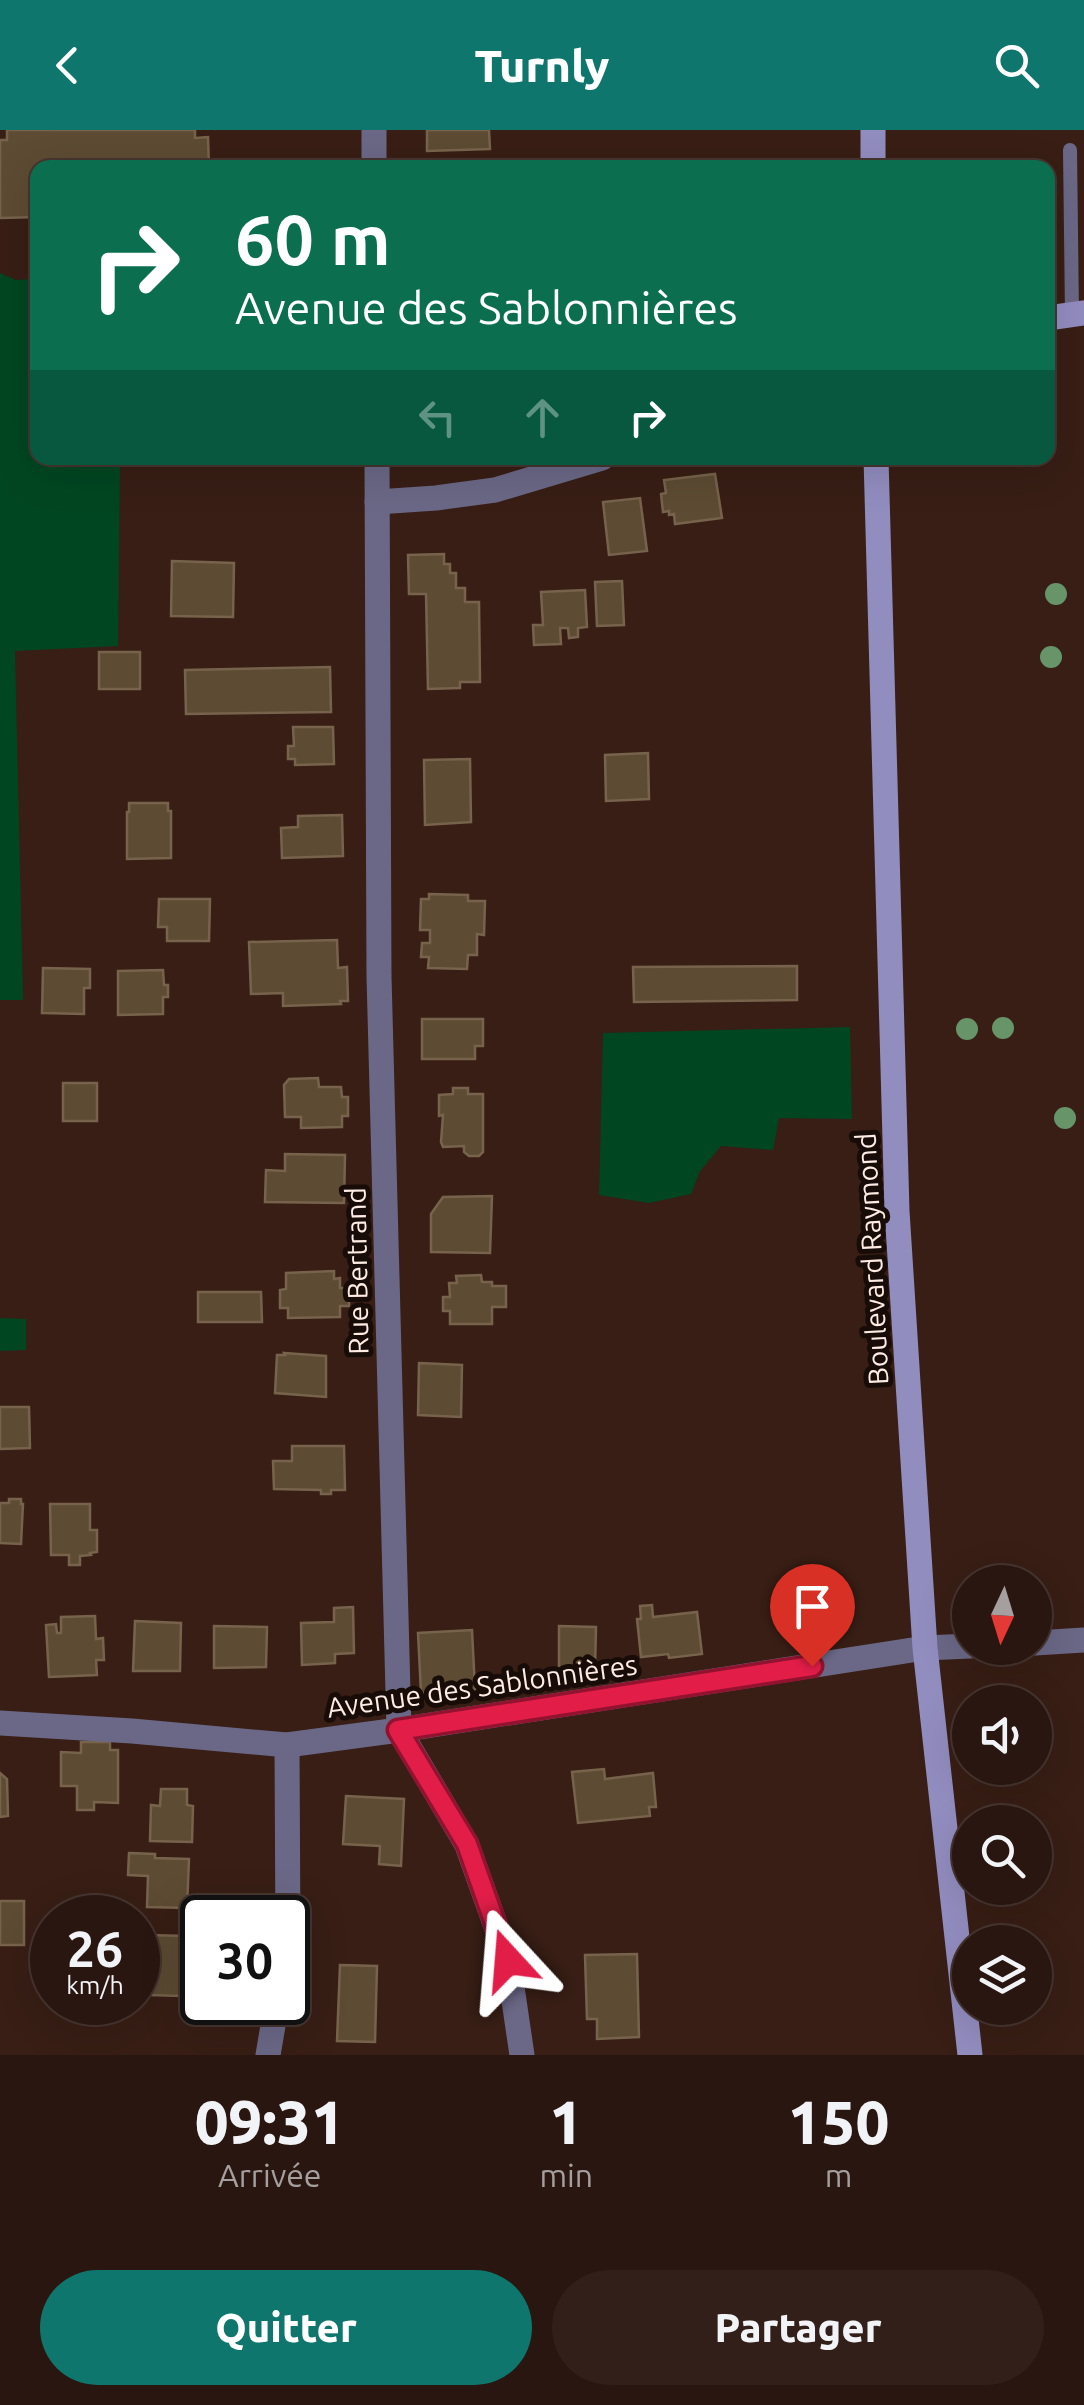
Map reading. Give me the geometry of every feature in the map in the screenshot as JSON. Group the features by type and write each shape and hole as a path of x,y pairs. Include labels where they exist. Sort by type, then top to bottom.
{"street":[{"path":"374,130 374,160"},
{"path":"874,130 874,160"},
{"name":"Rue Bertrand","path":"376,465 379,976 398,1730 467,1844 508,1960 522,2055"},
{"path":"377,502 494,490 578,465"},
{"name":"Boulevard Raymond","path":"876,465 897,1212 925,1648 970,2055"},
{"path":"1052,1642 1084,1640"},
{"name":"Avenue des Sablonnières","path":"0,1723 287,1744 952,1647"},
{"path":"287,1744 288,1895"},
{"path":"268,2055 274,2025"}],"lane":[{"path":"1068,315 1070,150"}],"green space":[{"path":"0,273 16,280 30,279 30,465 120,465 118,646 15,651 23,1000 0,1000"},
{"path":"850,1027 852,1119 779,1118 773,1150 721,1146 700,1171 691,1194 649,1203 599,1195 603,1033"},
{"path":"0,1318 26,1319 26,1350 0,1351"}],"building":[{"path":"7,130 195,130 195,138 208,137 209,160 30,160 30,217 0,218 0,140 7,140"},
{"path":"427,130 489,130 490,149 427,151"},
{"path":"715,474 722,518 675,524 674,514 663,512 664,480"},
{"path":"640,498 647,551 609,555 603,502"},
{"path":"444,554 444,564 450,564 450,573 456,573 456,588 465,588 465,602 479,602 480,682 460,682 460,688 428,689 426,594 409,594 408,555"},
{"path":"172,561 234,563 233,617 171,616"},
{"path":"622,581 624,625 597,626 595,582"},
{"path":"585,590 587,627 578,628 578,637 569,638 568,628 560,628 561,644 534,645 533,625 543,625 541,592"},
{"path":"99,652 140,652 140,689 99,689"},
{"path":"330,667 331,712 186,714 185,670"},
{"path":"293,727 333,727 334,764 295,765 295,759 288,759 288,746 294,746"},
{"path":"648,753 649,799 606,801 605,755"},
{"path":"470,759 471,822 425,825 424,760"},
{"path":"129,803 168,803 171,858 127,859"},
{"path":"342,815 343,856 282,858 281,828 298,827 298,816"},
{"path":"429,894 468,895 468,901 485,901 484,935 477,934 477,955 468,955 467,969 428,968 429,957 421,957 422,943 430,943 430,930 420,930 421,899 429,899"},
{"path":"159,899 210,899 209,941 167,941 167,927 158,927"},
{"path":"337,940 338,968 347,967 348,1001 283,1006 283,993 251,994 249,942"},
{"path":"797,966 797,1000 634,1002 633,967"},
{"path":"43,968 90,969 90,988 84,988 84,1014 42,1013"},
{"path":"163,970 168,997 163,997 163,1014 118,1015 118,971"},
{"path":"422,1019 483,1019 483,1046 475,1046 475,1059 422,1059"},
{"path":"318,1078 319,1087 341,1087 342,1097 348,1097 348,1116 342,1116 342,1127 301,1128 301,1117 285,1117 284,1085 289,1079"},
{"path":"63,1083 97,1083 97,1121 63,1121"},
{"path":"453,1088 483,1094 483,1152 479,1156 469,1156 464,1146 443,1147 441,1142 443,1115 439,1116 439,1095 453,1094"},
{"path":"285,1154 345,1155 344,1203 265,1202 266,1170 285,1171"},
{"path":"492,1196 490,1253 431,1252 431,1214 443,1197"},
{"path":"334,1271 334,1279 340,1278 340,1288 349,1288 349,1306 340,1306 340,1317 288,1318 288,1308 280,1308 280,1290 286,1289 286,1273"},
{"path":"481,1275 482,1282 506,1286 506,1307 492,1307 492,1324 450,1324 450,1311 443,1311 443,1297 450,1297 449,1283 457,1283 456,1276"},
{"path":"198,1292 261,1292 262,1322 198,1322"},
{"path":"277,1355 326,1356 326,1397 275,1393"},
{"path":"419,1363 462,1365 461,1417 418,1415"},
{"path":"0,1407 29,1407 30,1448 0,1449"},
{"path":"292,1446 344,1446 345,1490 321,1494 321,1490 274,1489 273,1461 292,1461"},
{"path":"9,1499 21,1499 23,1504 21,1544 0,1543 0,1503 9,1503"},
{"path":"50,1504 90,1504 90,1530 97,1530 97,1552 80,1556 80,1565 69,1565 69,1555 51,1555"},
{"path":"652,1605 653,1617 697,1612 702,1654 641,1657 637,1619 641,1619 640,1606"},
{"path":"353,1607 354,1653 335,1654 335,1663 302,1665 301,1623 334,1622 334,1608"},
{"path":"95,1616 96,1639 103,1638 104,1660 96,1660 97,1675 49,1677 46,1625 56,1624 57,1633 61,1633 61,1617"},
{"path":"135,1621 181,1623 180,1671 133,1671"},
{"path":"214,1626 267,1627 266,1667 214,1668"},
{"path":"559,1626 596,1627 595,1668 559,1667"},
{"path":"472,1630 475,1689 421,1693 418,1633"},
{"path":"81,1742 110,1742 110,1750 118,1750 118,1803 94,1802 94,1810 77,1810 77,1786 61,1786 61,1752 81,1753"},
{"path":"604,1769 605,1779 653,1773 656,1807 649,1807 650,1816 578,1823 572,1772"},
{"path":"0,1773 7,1779 8,1816 0,1817"},
{"path":"161,1789 187,1789 187,1805 193,1806 192,1842 150,1841 151,1805 160,1806"},
{"path":"346,1796 404,1799 401,1866 379,1864 380,1846 343,1844"},
{"path":"129,1853 189,1859 188,1895 180,1895 180,1908 160,1907 160,1895 147,1895 148,1876 128,1875"},
{"path":"0,1901 24,1901 24,1945 0,1945"},
{"path":"160,1935 180,1936 180,1996 160,1995"},
{"path":"637,1954 639,2037 597,2039 597,2019 587,2019 585,1955"},
{"path":"340,1965 377,1966 375,2042 337,2041"}],"route":[{"path":"508,1960 467,1844 398,1730 812,1666"}]}
